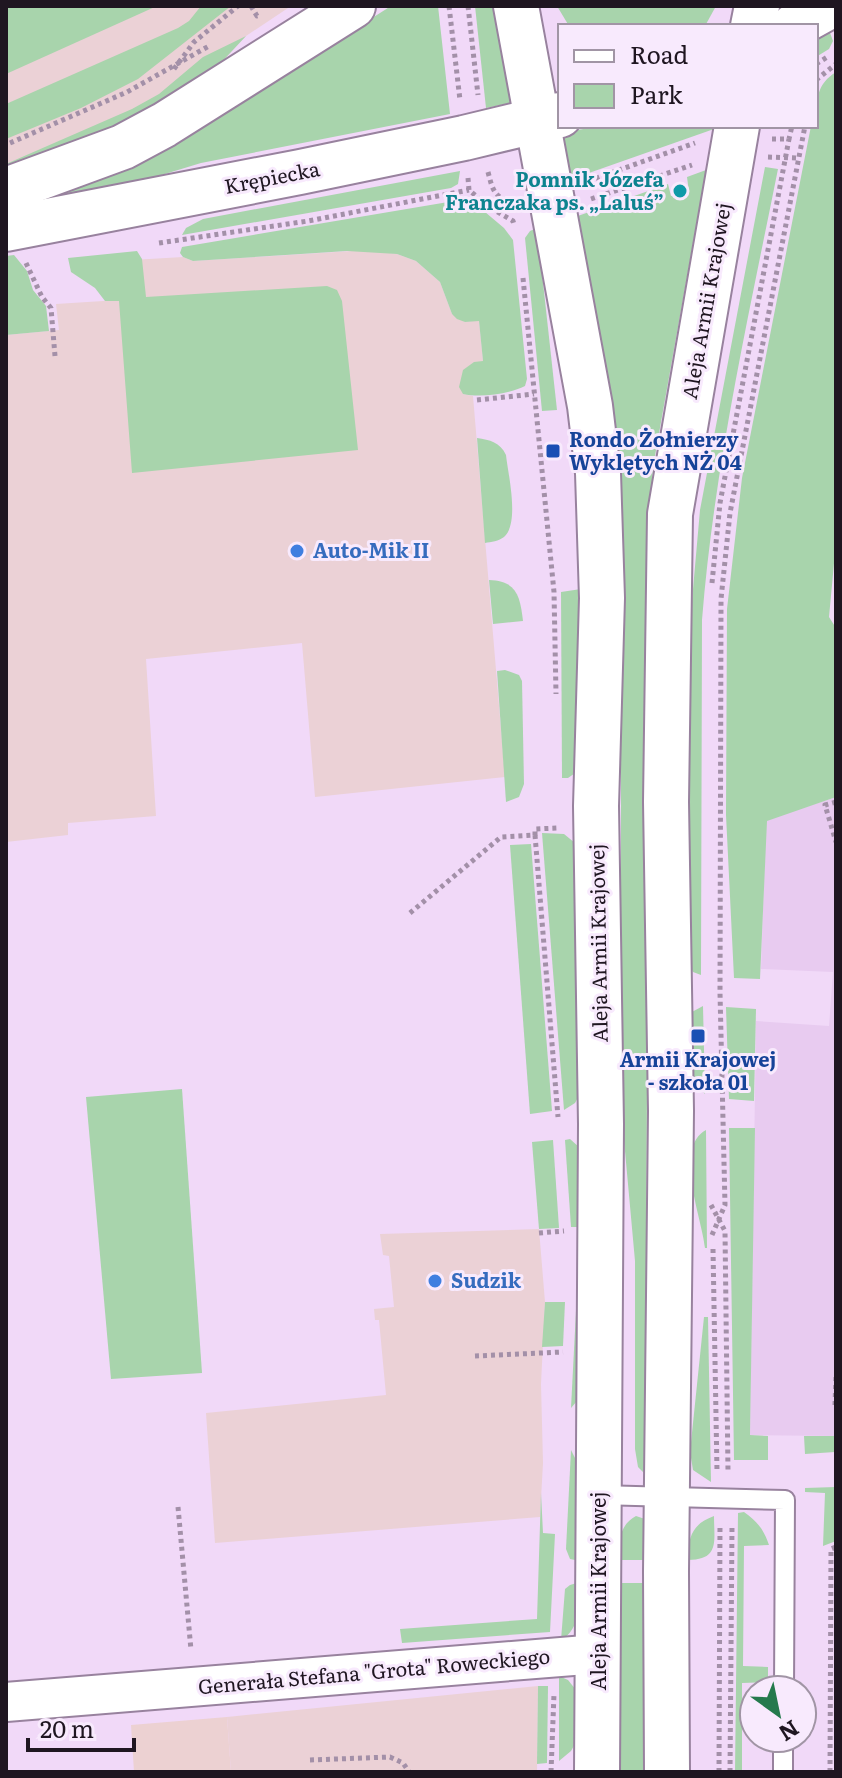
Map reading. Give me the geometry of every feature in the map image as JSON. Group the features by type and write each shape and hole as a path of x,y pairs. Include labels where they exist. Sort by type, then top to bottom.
{"street":[{"path":"6,190 136,140 353,6"},
{"name":"Aleja Armii Krajowej","path":"516,6 549,117 534,216 590,406 598,473 602,642 596,806 601,1005 597,1772"},
{"path":"798,24 830,6"},
{"name":"Krępiecka","path":"13,242 300,172 549,117"},
{"name":"Aleja Armii Krajowej","path":"667,1772 671,1111 666,802 670,514 735,141"},
{"name":"Generała Stefana \"Grota\" Roweckiego","path":"6,1702 598,1654"}],"lane":[{"path":"599,1495 785,1500 784,1674"}],"path":[{"path":"170,76 194,42 238,6"},
{"path":"251,6 257,16"},
{"path":"249,24 265,11"},
{"path":"6,144 102,104 216,43"},
{"path":"818,78 836,64"},
{"path":"730,1772 732,1596 723,1497 712,1234 725,1205 720,993 721,599 730,513 805,128"},
{"path":"712,585 720,503 789,139"},
{"path":"516,232 534,216 709,158 735,141 798,158"},
{"path":"154,244 295,223 469,190 489,207 534,216"},
{"path":"13,242 51,308 55,356"},
{"path":"522,273 554,592 556,708"},
{"path":"477,400 534,394"},
{"path":"836,802 825,805 836,842"},
{"path":"557,819 558,828 535,829 535,835 558,1126"},
{"path":"410,913 501,837 535,835"},
{"path":"711,1191 711,1206 725,1231 719,1772"},
{"path":"564,1216 565,1231"},
{"path":"475,1356 568,1352"},
{"path":"835,1405 836,1376"},
{"path":"178,1507 194,1687"},
{"path":"830,1772 834,1636 831,1549 836,1547"},
{"path":"831,1718 836,1730"},
{"path":"310,1760 390,1757 403,1763 409,1772"}],"shaded area":[{"path":"72,6 291,6 246,36 201,84 6,178 6,37"},
{"path":"368,250 397,254 416,261 440,282 452,314 465,322 479,320 483,361 463,394 473,396 505,777 315,797 302,643 146,659 156,816 68,823 68,835 6,842 6,335 59,330 56,304 119,300 115,261 183,257 193,261"},
{"path":"836,797 836,1436 750,1435 756,1021 829,1026 833,972 761,969 766,820"},
{"path":"539,1229 545,1302 540,1517 215,1543 206,1413 386,1395 379,1320 375,1320 374,1309 394,1307 389,1256 383,1255 380,1234"},
{"path":"538,1686 537,1772 231,1772 227,1717"},
{"path":"227,1717 231,1772 134,1772 131,1725"}],"green space":[{"path":"6,6 157,6 6,74"},
{"path":"201,6 231,6 138,79 81,108 6,139 6,104 178,28 189,21"},
{"path":"391,6 438,6 450,114 201,163 63,205 6,204 168,148"},
{"path":"475,6 496,6 513,99 510,103 486,108"},
{"path":"557,6 716,6 706,24 568,24"},
{"path":"829,30 833,41 829,49 818,56 818,36"},
{"path":"246,36 201,84 168,104 6,178 6,164 132,109 159,94 203,57"},
{"path":"836,72 836,542 829,617 836,628 836,797 767,821 760,979 734,978 726,815 727,609 742,478 811,128 818,128 818,98 829,77"},
{"path":"589,128 714,128 569,180 561,133"},
{"path":"765,167 778,169 723,450 702,620 701,975 693,972 688,962 690,623 700,510"},
{"path":"706,170 653,467 650,512 645,1474 638,1467 635,1449 635,1261 621,1107 621,635 575,217 668,184 671,196 689,192 687,177"},
{"path":"460,171 458,184 451,188 182,235 186,228 203,219"},
{"path":"466,199 504,228 513,240 527,379 525,386 503,393 463,394 459,387 463,370 474,362 483,361 479,321 457,319 452,314 440,282 416,261 397,254 347,251 193,261 180,253 182,247"},
{"path":"537,228 557,410 542,411 525,238"},
{"path":"137,251 142,259 146,297 327,286 337,290 342,301 358,450 132,473 119,301 105,301 95,288 71,272 68,258"},
{"path":"14,255 27,271 33,290 46,306 49,331 6,335 6,256"},
{"path":"477,438 494,442 504,451 512,498 509,530 504,537 485,543"},
{"path":"489,580 511,587 518,597 523,621 493,624"},
{"path":"581,589 578,771 568,778 562,778 561,592"},
{"path":"505,670 519,675 522,681 524,784 519,797 506,802 497,671"},
{"path":"542,833 564,834 575,843 581,1092 575,1103 564,1110"},
{"path":"531,844 552,1111 530,1114 510,845"},
{"path":"703,1006 705,1094 691,1078 690,1013"},
{"path":"726,1007 756,1009 754,1101 729,1099"},
{"path":"182,1089 202,1373 111,1379 86,1097"},
{"path":"729,1128 755,1128 750,1435 768,1436 768,1460 734,1460"},
{"path":"706,1130 705,1248 690,1167 696,1139"},
{"path":"570,1139 580,1148 580,1227 571,1227 565,1140"},
{"path":"553,1140 559,1228 539,1229 532,1142"},
{"path":"545,1302 565,1302 563,1346 542,1347"},
{"path":"576,1311 579,1319 577,1401 571,1408"},
{"path":"704,1317 708,1317 711,1482 693,1470 690,1452"},
{"path":"804,1436 836,1436 836,1466 835,1452 805,1454"},
{"path":"571,1450 579,1466 580,1561 570,1559 566,1549"},
{"path":"836,1487 836,1541 823,1546 825,1493 805,1492 805,1488"},
{"path":"541,1493 543,1533 555,1534 550,1632 402,1643 400,1629 537,1619"},
{"path":"744,1512 753,1519 769,1545 744,1546 743,1666 768,1667 768,1674 738,1674 738,1754 742,1754 742,1772 735,1772 738,1513"},
{"path":"636,1516 645,1519 648,1560 619,1560 623,1529"},
{"path":"714,1516 714,1541 710,1553 706,1557 688,1560 693,1532"},
{"path":"580,1582 576,1622 561,1640 565,1589"},
{"path":"619,1583 648,1583 647,1772 618,1772"},
{"path":"559,1676 568,1680 576,1690 576,1742 559,1761"},
{"path":"538,1686 548,1686 547,1763 537,1764"}],"place":[{"name":"Pomnik Józefa Franczaka ps. „Laluś”","path":"680,191"},
{"name":"Rondo Żołnierzy Wyklętych NŻ 04","path":"553,451"},
{"name":"Auto-Mik II","path":"297,551"},
{"name":"Armii Krajowej - szkoła 01","path":"698,1036"},
{"name":"Sudzik","path":"435,1281"}]}
